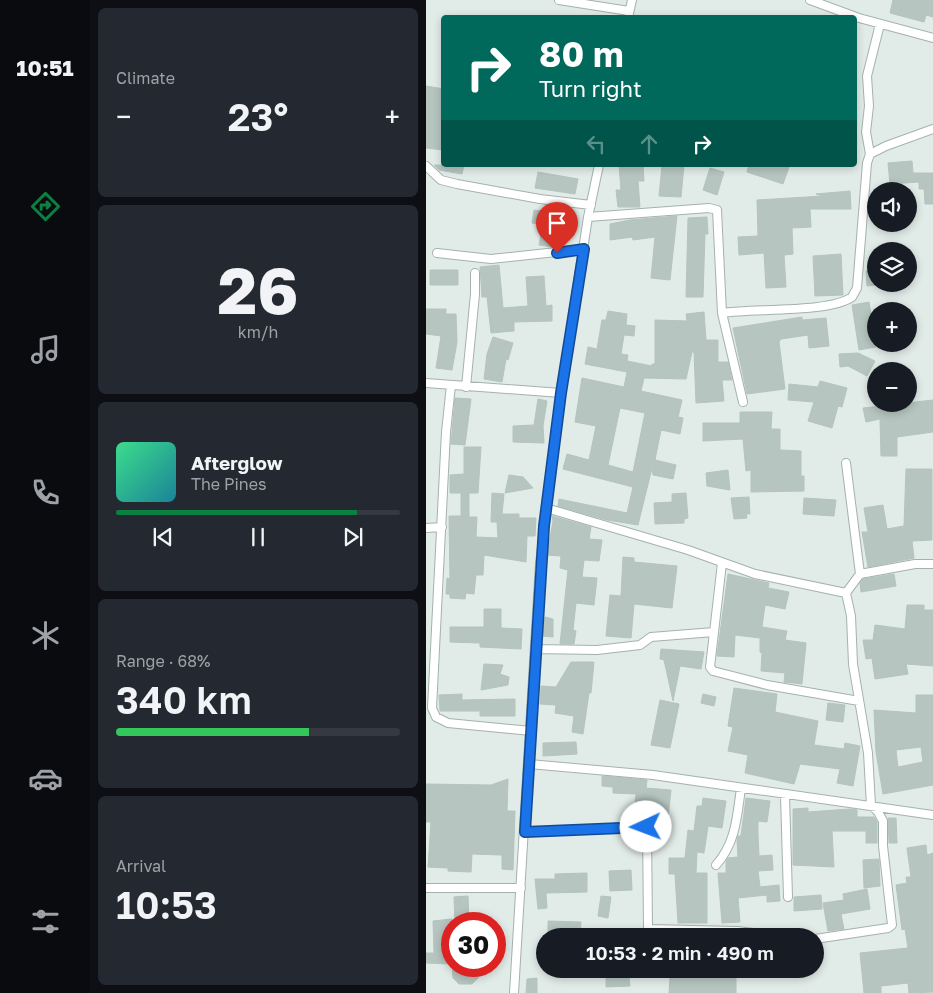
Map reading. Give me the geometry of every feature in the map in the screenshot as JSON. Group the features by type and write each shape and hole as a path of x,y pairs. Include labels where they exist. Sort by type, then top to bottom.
{"street":[{"path":"559,0 629,14 632,0"},
{"path":"810,0 854,15"},
{"path":"857,16 933,38"},
{"path":"722,313 746,309 835,305 852,297 857,288 867,163 870,154 866,132 869,106 867,76 880,24"},
{"path":"870,154 933,129"},
{"path":"426,166 441,180 449,182 514,195 591,205"},
{"path":"514,993 535,649 546,508 561,393 588,217 599,167"},
{"path":"588,217 709,208 717,210 722,313 743,402"},
{"path":"437,253 491,259 584,249"},
{"path":"466,387 475,294 474,273"},
{"path":"426,383 561,393"},
{"path":"451,385 446,432 432,708 436,717 448,722 531,731"},
{"path":"846,463 860,574"},
{"path":"546,508 688,550 755,574 846,593"},
{"path":"426,528 442,528"},
{"path":"722,563 710,667 716,673 768,685 859,701"},
{"path":"824,938 858,934 888,928 892,925 883,846 883,821 878,812 871,806 868,753 853,664 851,616 846,593 860,574 915,564 933,564"},
{"path":"535,649 597,650 640,645 651,638 714,632"},
{"path":"529,764 653,775 785,796 933,815"},
{"path":"716,865 729,848 734,833 741,788"},
{"path":"785,796 788,897"},
{"path":"525,832 646,827 648,928"},
{"path":"426,888 521,888"}],"building":[{"path":"893,0 933,0 933,17 926,15 924,22 890,13"},
{"path":"426,86 441,88 441,150 426,148"},
{"path":"912,161 913,173 933,173 933,204 925,204 924,189 919,189 919,182 890,182 888,163"},
{"path":"434,165 441,165 441,167 464,167 462,174 439,170"},
{"path":"619,167 643,167 644,181 638,181 640,207 618,207 616,190 621,190"},
{"path":"662,167 684,167 681,197 659,196"},
{"path":"748,167 789,167 783,184 747,172"},
{"path":"710,168 724,172 717,195 703,190"},
{"path":"538,172 578,179 575,194 535,188"},
{"path":"850,191 851,209 810,209 811,227 792,228 793,254 784,255 786,287 766,288 764,253 739,255 738,237 758,236 757,200 823,196 816,194"},
{"path":"534,210 557,213 552,247 539,245 543,225 532,223"},
{"path":"677,216 670,280 651,278 655,237 633,240 632,237 610,240 610,224 630,220"},
{"path":"707,217 708,234 705,234 703,297 686,297 688,218"},
{"path":"841,254 843,295 815,296 813,256"},
{"path":"499,265 503,308 528,306 526,277 544,276 546,306 552,305 552,321 514,322 514,331 491,333 487,297 482,297 480,267"},
{"path":"430,270 458,270 458,285 430,285"},
{"path":"867,302 867,349 859,350 852,305"},
{"path":"426,309 446,309 446,314 456,314 457,342 452,370 436,368 441,336 426,334"},
{"path":"608,311 627,314 626,325 635,326 634,336 624,335 621,354 628,355 627,361 652,366 652,364 655,364 655,320 687,321 686,314 704,312 706,340 718,340 718,362 728,362 732,380 722,380 724,401 696,403 694,352 692,352 686,379 644,378 641,391 682,400 678,417 683,418 680,434 661,430 655,460 676,465 673,479 653,475 652,468 638,525 607,520 558,506 559,499 627,513 633,487 563,469 567,454 589,460 596,426 575,422 582,378 624,387 627,372 585,364 588,347 597,349 602,320 606,320","holes":["620,408 645,413 633,472 608,465"]},
{"path":"802,317 802,320 826,318 829,346 809,348 808,335 781,339 779,342 785,389 747,394 733,328"},
{"path":"493,337 513,343 508,360 506,359 502,382 484,379 487,354"},
{"path":"858,353 875,361 867,362 867,376 848,366 840,367 839,354"},
{"path":"820,381 847,388 842,407 838,406 832,428 808,421 814,402 788,400 789,384 818,387"},
{"path":"455,398 471,399 465,445 451,444"},
{"path":"538,399 547,401 543,426 544,443 513,442 513,426 534,425"},
{"path":"933,400 933,432 897,437 897,456 881,456 880,419 866,422 863,408 867,408 867,412 917,412 917,402"},
{"path":"740,412 772,412 771,429 780,429 780,450 801,451 801,476 804,476 804,491 751,492 751,470 746,471 743,439 703,441 703,423 740,423"},
{"path":"464,447 481,447 478,493 469,493 469,517 477,517 476,537 498,538 497,522 491,522 492,493 504,494 502,514 519,514 519,518 536,518 535,536 527,536 526,562 484,555 483,575 476,575 474,594 466,593 465,599 450,598 450,594 446,594 447,578 450,579 449,516 461,516 461,493 450,493 450,475 464,474"},
{"path":"906,469 932,469 932,540 912,541 914,558 868,567 862,532 868,532 864,508 883,505 887,529 904,526"},
{"path":"728,470 730,490 707,486 706,473"},
{"path":"509,475 523,477 533,488 505,493"},
{"path":"686,493 688,518 684,519 684,523 655,524 654,503 672,502 672,494"},
{"path":"749,497 750,514 746,514 747,518 734,519 731,498"},
{"path":"804,498 836,500 834,516 803,514"},
{"path":"552,516 591,527 589,539 602,540 599,561 584,560 582,577 597,578 594,605 576,603 573,630 576,631 574,644 560,644 568,570 560,568 561,556 547,555 553,521"},
{"path":"623,557 634,558 634,562 677,566 672,608 634,604 631,638 606,636 610,595 621,596"},
{"path":"728,574 769,583 768,588 789,592 785,609 765,605 762,627 787,631 785,640 806,643 802,684 784,682 785,673 761,671 762,653 760,652 760,638 735,635 734,657 717,656"},
{"path":"894,574 896,586 861,592 860,583 863,579"},
{"path":"907,605 924,605 924,610 933,610 933,666 906,664 908,674 875,679 872,658 866,659 863,640 873,640 875,625 905,629"},
{"path":"484,609 501,609 501,628 522,629 521,649 480,647 480,643 450,642 450,627 484,627"},
{"path":"545,617 553,619 553,637 541,636"},
{"path":"661,649 704,652 701,669 680,666 673,701 664,660 660,659"},
{"path":"571,662 594,662 591,693 589,693 583,734 572,732 574,716 555,713 556,705 540,704 541,686 556,687"},
{"path":"484,664 503,665 500,674 509,677 508,685 481,690"},
{"path":"734,688 777,694 775,712 818,721 814,745 844,749 845,743 860,746 853,786 837,783 840,769 800,764 794,784 745,773 748,755 728,751 733,727 728,726"},
{"path":"462,694 462,700 515,699 515,716 480,716 480,711 440,711 439,695"},
{"path":"703,694 716,697 714,706 701,703"},
{"path":"916,695 933,695 933,785 883,794 876,752 874,710 916,713","holes":["921,747 923,762 898,767 896,750"]},
{"path":"660,700 679,704 670,748 651,745"},
{"path":"828,703 845,705 843,722 826,720"},
{"path":"576,742 577,754 543,756 543,743"},
{"path":"602,776 647,780 646,788 671,790 668,818 649,816 650,805 635,803 636,794 613,793 613,787 602,786"},
{"path":"508,779 507,811 515,811 513,870 502,869 502,855 472,854 471,872 448,871 448,868 428,867 431,822 426,822 426,784 491,785"},
{"path":"703,798 726,801 722,828 708,826 704,853 697,852 696,873 707,873 707,923 678,923 675,874 669,874 669,858 685,858 688,830 694,831 697,806 702,806"},
{"path":"746,798 770,801 767,822 758,821 758,835 759,856 772,855 773,870 758,871 760,887 779,885 780,901 767,902 767,895 738,898 740,922 722,923 718,873 726,873 728,858 738,857 737,840 738,836 741,836"},
{"path":"808,808 808,812 850,809 857,810 857,817 874,817 877,822 877,843 866,843 866,831 832,831 834,867 793,865 793,809"},
{"path":"888,818 896,818 897,843 889,843"},
{"path":"926,845 927,855 933,853 933,992 909,993 908,983 881,986 881,993 864,993 860,953 908,948 905,929 902,930 896,885 907,883 906,877 911,877 907,848"},
{"path":"879,859 880,886 864,888 863,860"},
{"path":"631,870 632,890 610,891 609,871"},
{"path":"587,873 587,892 546,893 547,908 538,909 535,879 555,879 555,874"},
{"path":"867,889 870,909 841,914 844,929 828,931 823,903 844,900 843,894"},
{"path":"821,895 822,909 794,911 794,897"},
{"path":"468,896 469,912 455,912 454,897"},
{"path":"601,896 611,897 608,918 598,916"},
{"path":"441,920 441,964 426,963 426,953 434,953 433,921"},
{"path":"548,921 581,922 581,928 548,928"},
{"path":"478,977 472,984 459,984 453,978"},
{"path":"537,978 537,993 526,993 527,979"},
{"path":"606,978 629,978 630,986 606,987"},
{"path":"670,978 736,978 736,993 669,993"}],"route":[{"path":"557,253 584,249 561,393 540,563 525,832 646,827"}]}
